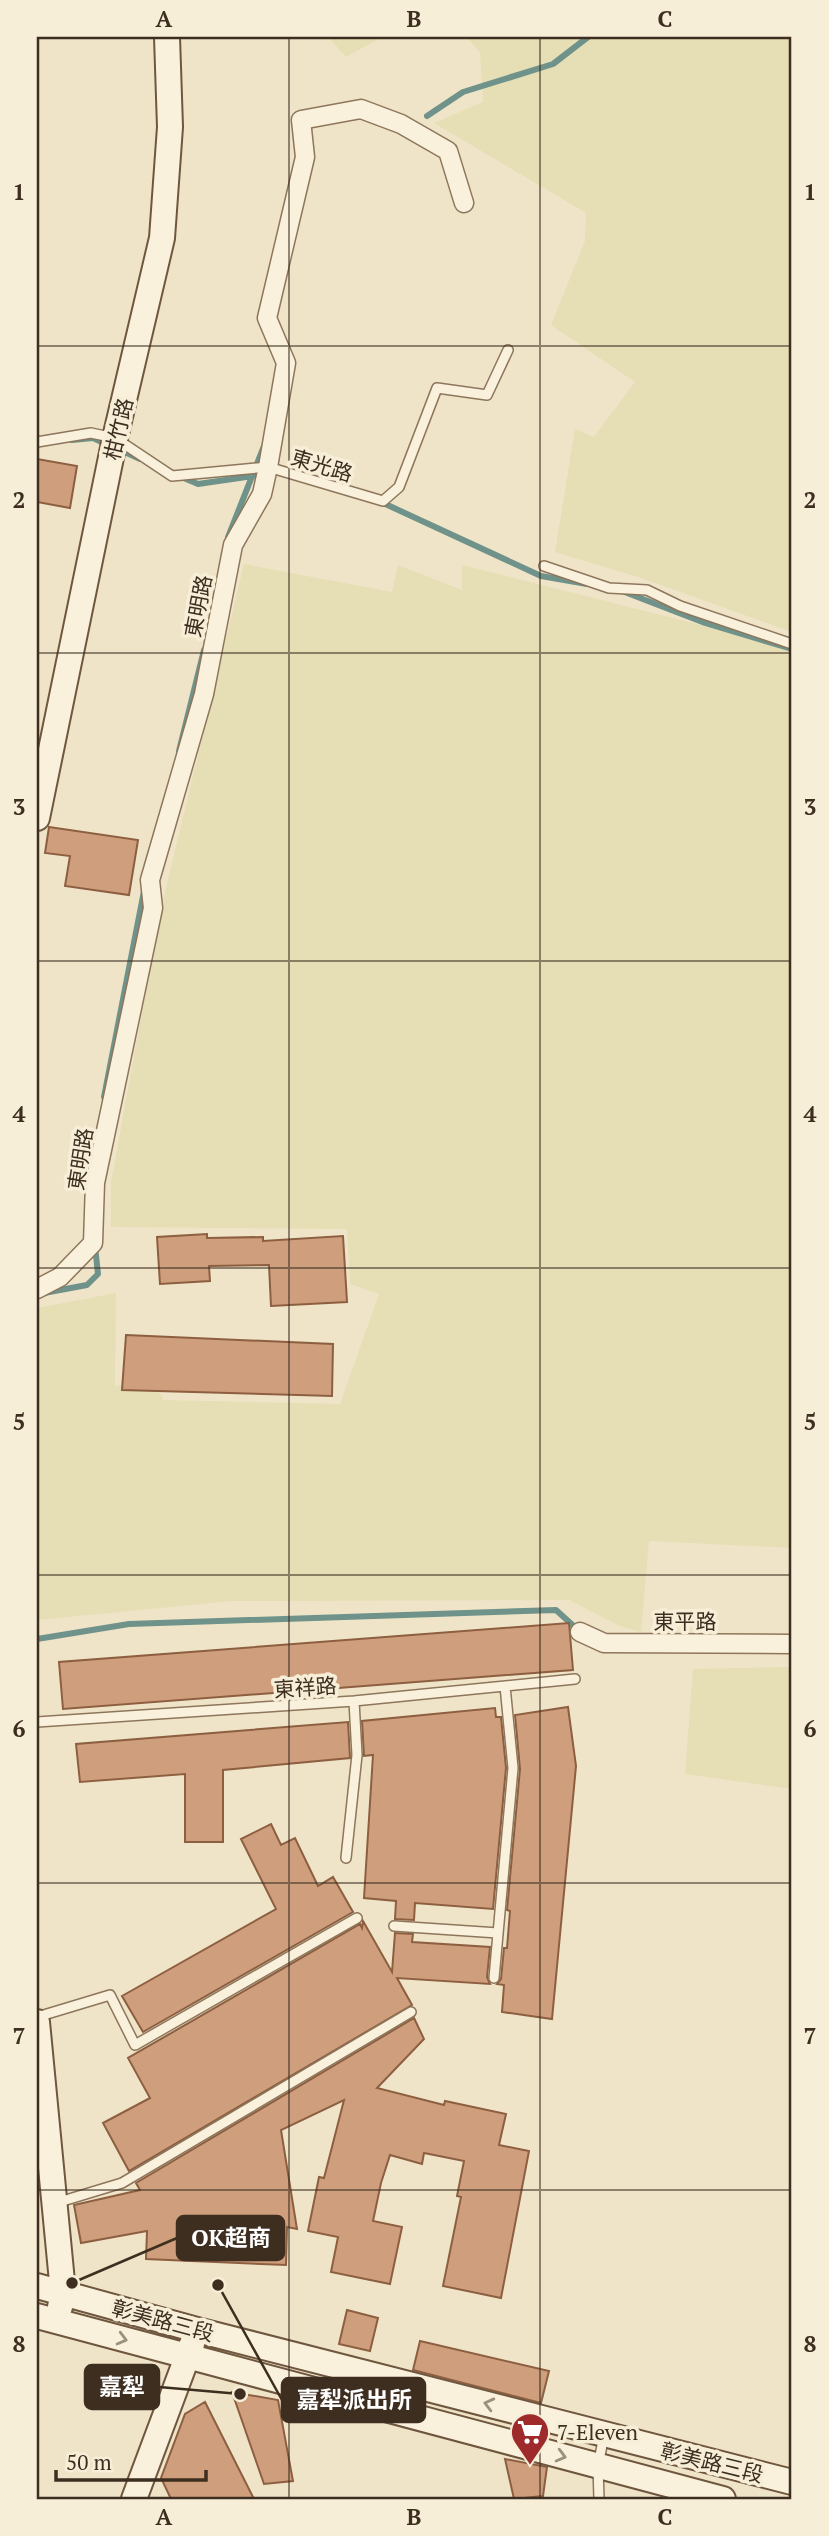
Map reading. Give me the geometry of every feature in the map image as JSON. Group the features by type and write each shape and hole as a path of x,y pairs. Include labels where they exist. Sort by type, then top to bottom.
{"main road":[{"name":"柑竹路","path":"37,818 115,438 162,238 170,127 167,37"},
{"path":"37,2020 41,2108 55,2203 63,2292 47,2319"},
{"name":"彰美路三段","path":"37,2286 197,2330 792,2482"},
{"name":"彰美路三段","path":"47,2319 723,2499"},
{"path":"141,2494 197,2330"}],"street":[{"name":"東明路","path":"37,1289 60,1277 93,1243 95,1183 153,908 150,880 204,694 233,545 262,494 268,467 286,363 267,318 305,158 301,120 361,109 401,124 448,151 464,203"},
{"name":"東平路","path":"580,1632 604,1643 792,1644"}],"lane":[{"name":"東光路","path":"37,442 91,433 115,438 172,476 268,467 383,501 399,487 437,388 487,395 508,350"},
{"path":"544,566 609,588 647,590 680,606 792,644"},
{"name":"東祥路","path":"37,1723 354,1701 575,1679"},
{"path":"494,1978 513,1768 505,1686"},
{"path":"346,1858 356,1755 354,1701"},
{"path":"37,2020 110,1995 135,2045 357,1918"},
{"path":"394,1926 498,1933"},
{"path":"55,2203 122,2183 411,2012"},
{"path":"599,2499 598,2466 604,2434"}],"shaded area":[{"path":"328,37 382,37 346,57"},
{"path":"467,37 792,37 792,632 641,578 555,552 575,429 594,437 635,382 551,325 585,241 586,213 434,123 483,102 480,53"},
{"path":"244,564 392,592 398,565 462,590 462,565 792,648 792,1548 649,1541 641,1632 620,1626 569,1600 233,1601 37,1620 37,1308 116,1293 115,1386 155,1382 163,1400 340,1404 379,1294 350,1284 347,1229 111,1227 111,1183 159,917"},
{"path":"792,1667 792,1789 685,1774 693,1669"}],"building":[{"path":"37,459 77,466 70,508 37,502"},
{"path":"49,827 138,840 129,895 65,886 70,856 45,853"},
{"path":"207,1234 207,1238 263,1237 263,1241 343,1236 347,1302 271,1306 269,1265 209,1266 210,1281 160,1284 157,1237"},
{"path":"126,1335 333,1344 332,1396 122,1390"},
{"path":"569,1623 573,1670 63,1709 59,1662"},
{"path":"568,1707 576,1766 552,2019 502,2012 504,1985 497,1984 501,1979 504,1948 507,1948 510,1911 507,1910 520,1769 515,1715"},
{"path":"495,1708 496,1717 501,1717 506,1768 493,1909 415,1903 414,1920 395,1919 396,1901 364,1898 373,1755 364,1756 362,1721"},
{"path":"348,1722 350,1758 223,1770 223,1842 185,1842 185,1774 80,1782 76,1744"},
{"path":"271,1824 281,1845 295,1838 318,1886 333,1877 353,1912 143,2032 122,1996 276,1909 241,1839"},
{"path":"363,1921 392,1972 395,1933 413,1934 412,1942 490,1947 487,1977 490,1984 397,1978 412,2005 129,2171 103,2123 150,2098 128,2058 360,1924 362,1928"},
{"path":"414,2018 424,2039 377,2088 444,2105 445,2101 506,2114 499,2145 529,2151 501,2298 443,2286 461,2197 457,2196 464,2161 424,2153 422,2164 390,2155 381,2183 373,2221 402,2227 390,2284 331,2272 338,2237 308,2231 319,2177 324,2178 344,2100 281,2130 297,2229 287,2227 286,2265 146,2259 147,2231 81,2243 74,2205 140,2190 136,2183"},
{"path":"347,2310 378,2318 370,2351 339,2344"},
{"path":"420,2341 549,2371 541,2403 413,2370"},
{"path":"232,2392 278,2400 293,2481 264,2484"},
{"path":"205,2402 254,2499 171,2499 161,2478 185,2414"},
{"path":"505,2459 547,2467 543,2496 514,2499"}],"waterway":[{"path":"427,116 463,92 553,64 588,37"},
{"path":"72,440 93,438 108,445"},
{"path":"228,537 264,446"},
{"path":"118,449 140,459"},
{"path":"179,476 198,484 253,476"},
{"path":"381,502 541,576 587,584"},
{"path":"622,591 705,623 792,649"},
{"path":"179,751 204,650"},
{"path":"104,1097 144,891"},
{"path":"44,1293 87,1285 98,1274 95,1246"},
{"path":"37,1639 129,1624 556,1610 578,1630"}],"place":[{"name":"OK超商","path":"72,2283"},
{"name":"嘉犁派出所","path":"218,2285"},
{"name":"嘉犁","path":"240,2394"},
{"name":"7-Eleven","path":"530,2466"}]}
